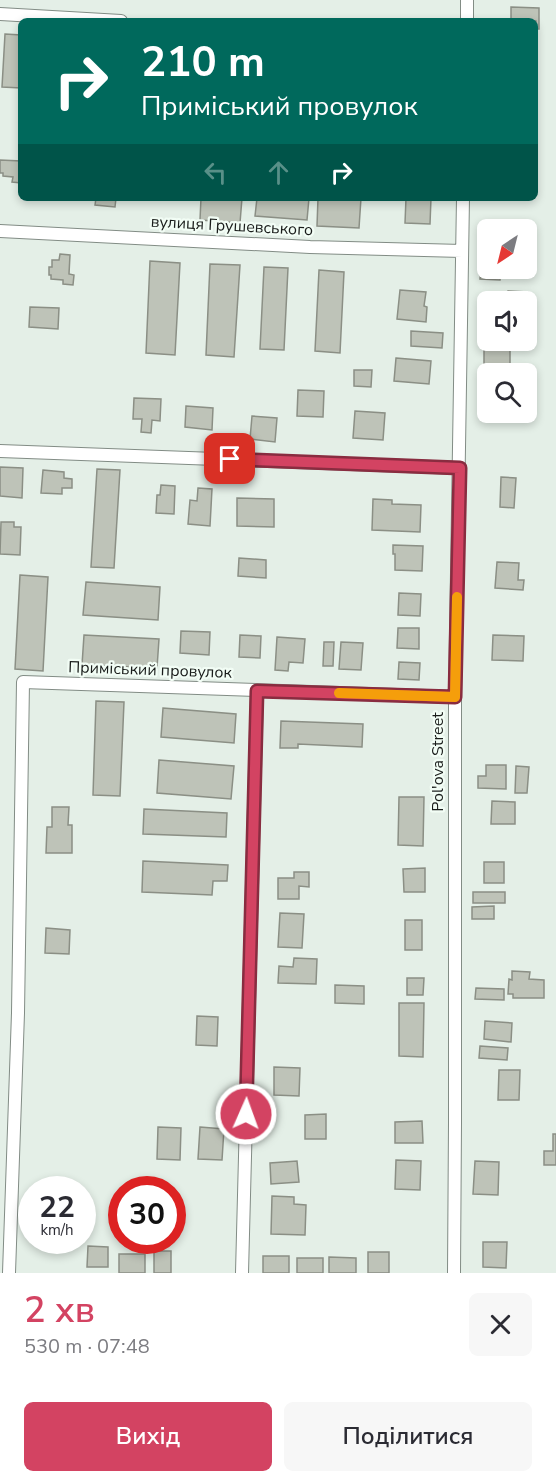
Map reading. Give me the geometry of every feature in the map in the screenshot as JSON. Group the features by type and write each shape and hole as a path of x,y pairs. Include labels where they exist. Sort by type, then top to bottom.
{"street":[{"path":"467,0 467,18"},
{"path":"0,14 69,18"},
{"name":"Pol'ova Street","path":"454,1273 455,697 463,201"},
{"name":"вулиця Грушевського","path":"0,231 310,247 462,251"},
{"path":"0,451 460,468"},
{"name":"Приміський провулок","path":"9,1273 18,1013 23,682 455,697"},
{"path":"242,1273 257,691"}],"building":[{"path":"511,7 539,8 539,29 538,18 511,18"},
{"path":"5,34 18,35 18,88 2,87"},
{"path":"0,160 18,161 18,183 12,182 13,177 3,176 3,173 0,173"},
{"path":"96,201 116,201 115,207 95,205"},
{"path":"201,201 242,201 240,223 200,220"},
{"path":"257,201 309,201 307,220 255,216"},
{"path":"318,201 361,201 359,228 317,226"},
{"path":"406,201 431,201 430,224 405,223"},
{"path":"60,254 70,255 69,274 74,275 73,285 63,284 63,280 51,279 49,275 52,260 59,260"},
{"path":"150,261 180,263 175,355 146,353"},
{"path":"210,264 240,265 234,357 206,355"},
{"path":"264,267 288,268 284,350 260,349"},
{"path":"319,270 344,272 340,353 315,351"},
{"path":"400,290 426,292 424,306 427,307 426,322 397,319"},
{"path":"30,307 59,308 58,329 29,327"},
{"path":"411,331 443,333 442,348 411,346"},
{"path":"484,351 510,351 510,363 484,363"},
{"path":"396,358 431,361 429,384 394,381"},
{"path":"354,370 372,370 371,387 354,386"},
{"path":"298,390 324,391 323,417 297,416"},
{"path":"134,398 161,399 160,421 152,420 151,433 141,432 142,419 133,419"},
{"path":"186,406 213,408 212,430 185,427"},
{"path":"355,411 385,413 383,440 353,438"},
{"path":"252,416 277,418 275,442 250,439"},
{"path":"0,467 23,468 22,498 0,496"},
{"path":"97,469 120,470 114,568 91,567"},
{"path":"43,470 64,472 64,478 72,479 72,488 62,488 62,494 41,493"},
{"path":"501,477 516,478 514,508 500,507"},
{"path":"161,485 175,486 174,514 156,513 157,495 160,495"},
{"path":"198,488 212,489 210,526 188,524 190,500 197,501"},
{"path":"237,498 274,499 274,527 237,526"},
{"path":"373,499 392,500 392,504 421,505 420,532 372,530"},
{"path":"1,522 14,522 14,527 21,527 20,555 0,554"},
{"path":"393,545 423,546 422,571 395,570"},
{"path":"239,558 266,560 266,578 238,576"},
{"path":"497,562 519,563 518,580 524,580 523,590 495,588"},
{"path":"20,575 48,577 43,671 15,669"},
{"path":"86,582 160,587 158,620 83,615"},
{"path":"399,593 421,594 420,616 398,615"},
{"path":"398,628 419,628 419,649 397,648"},
{"path":"181,631 210,632 209,655 180,653"},
{"path":"84,635 159,639 157,668 82,665"},
{"path":"240,635 261,636 260,658 239,657"},
{"path":"493,635 524,636 523,661 492,660"},
{"path":"277,637 305,639 303,663 289,662 288,671 275,670"},
{"path":"324,642 334,642 333,666 323,666"},
{"path":"341,642 363,643 361,670 339,669"},
{"path":"399,662 420,663 419,680 398,679"},
{"path":"96,701 124,702 120,796 93,795"},
{"path":"163,708 236,714 234,743 161,737"},
{"path":"281,721 363,724 362,747 298,744 298,748 280,748"},
{"path":"159,760 234,766 231,799 157,793"},
{"path":"486,765 506,765 506,789 478,788 478,776 486,776"},
{"path":"516,766 529,767 527,793 515,793"},
{"path":"399,797 424,797 423,846 398,845"},
{"path":"492,801 515,802 515,824 491,824"},
{"path":"52,807 69,807 68,825 72,825 72,853 46,853 47,827 52,827"},
{"path":"144,809 227,813 226,837 143,834"},
{"path":"143,861 228,865 227,881 213,881 212,895 142,892"},
{"path":"484,862 504,862 504,883 484,883"},
{"path":"425,868 425,892 404,892 403,869"},
{"path":"294,872 309,872 309,887 299,886 299,899 278,899 278,878 294,878"},
{"path":"473,892 505,892 505,903 473,903"},
{"path":"494,906 494,919 472,919 472,907"},
{"path":"280,913 304,914 302,948 278,947"},
{"path":"405,920 422,920 422,950 405,950"},
{"path":"46,928 70,930 69,954 45,953"},
{"path":"294,958 317,959 316,984 278,983 279,966 293,967"},
{"path":"512,971 530,972 529,979 544,980 544,998 513,998 513,994 508,994"},
{"path":"407,978 424,978 423,995 407,995"},
{"path":"335,985 364,986 364,1004 335,1003"},
{"path":"476,988 504,989 504,1000 475,999"},
{"path":"399,1003 424,1003 423,1057 399,1056"},
{"path":"197,1016 218,1017 217,1046 196,1045"},
{"path":"485,1021 512,1023 511,1042 484,1039"},
{"path":"480,1046 508,1048 507,1060 479,1058"},
{"path":"274,1067 300,1068 299,1096 274,1095"},
{"path":"499,1070 520,1070 519,1100 498,1100"},
{"path":"326,1114 326,1139 305,1139 305,1115"},
{"path":"422,1121 423,1143 395,1143 395,1122"},
{"path":"158,1127 181,1128 180,1160 157,1159"},
{"path":"200,1127 224,1129 222,1160 198,1159"},
{"path":"553,1134 556,1134 556,1165 544,1165 544,1151 553,1151"},
{"path":"396,1160 421,1161 420,1190 395,1189"},
{"path":"297,1161 299,1182 271,1184 270,1163"},
{"path":"475,1161 499,1162 498,1195 473,1194"},
{"path":"272,1196 294,1197 294,1204 306,1205 305,1235 271,1234"},
{"path":"483,1242 507,1242 506,1268 483,1267"},
{"path":"96,1246 108,1247 108,1267 87,1267 88,1254 96,1254"},
{"path":"368,1252 389,1252 389,1273 368,1273"},
{"path":"119,1254 145,1254 145,1273 119,1273"},
{"path":"154,1254 171,1254 171,1273 154,1273"},
{"path":"263,1256 289,1256 289,1273 263,1273"},
{"path":"329,1257 356,1258 356,1273 329,1273"},
{"path":"297,1258 323,1258 323,1273 297,1273"}],"slow traffic":[{"path":"339,693 455,697 457,597"}],"route":[{"path":"230,459 460,468 455,697 257,691 246,1114"}]}
